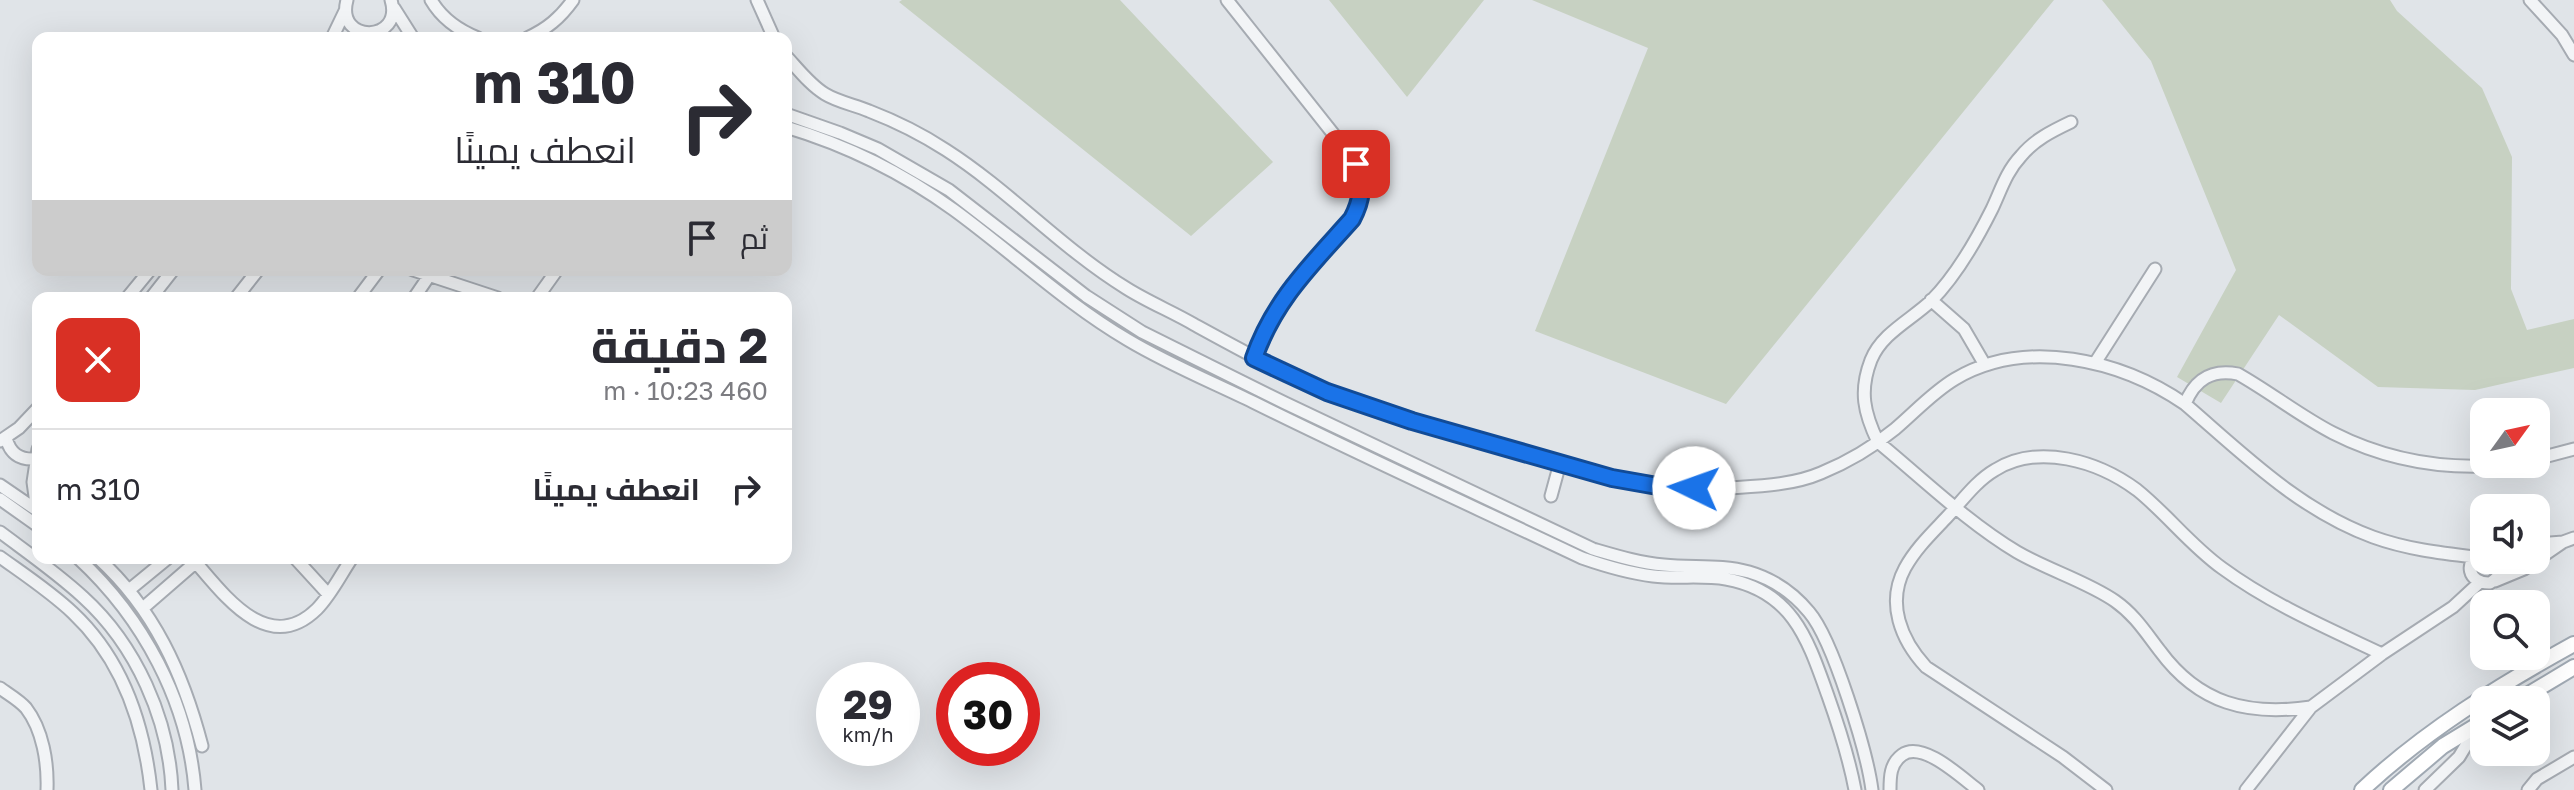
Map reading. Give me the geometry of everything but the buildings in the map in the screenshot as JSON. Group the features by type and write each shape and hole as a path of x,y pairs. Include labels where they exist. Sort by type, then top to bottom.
{"main road":[{"path":"2550,658 2574,644"},
{"path":"2557,654 2557,663 2570,669"},
{"path":"2542,686 2570,669"},
{"path":"2362,790 2394,759 2433,729 2531,670"},
{"path":"2538,670 2545,684"},
{"path":"2391,790 2443,746 2470,730"}],"street":[{"path":"431,0 447,20 463,32"},
{"path":"538,32 552,24 573,0"},
{"path":"757,0 771,32"},
{"path":"1227,0 1350,155 1360,174 1362,189 1352,219 1301,275 1272,314 1254,358"},
{"path":"376,32 391,19 392,2"},
{"path":"392,2 399,20 408,32"},
{"path":"2537,2 2574,55"},
{"path":"346,3 351,25 362,32"},
{"path":"334,32 346,3"},
{"path":"792,62 826,95 873,112 945,150 1010,198 1066,247 1127,289 1254,358 1358,404 1612,478 1663,487 1726,489 1799,481 1847,461 1878,442 1932,395 1957,378 1985,365 2023,359 2066,358 2095,363 2156,385 2185,404 2282,488 2325,516 2373,537 2423,551 2470,554"},
{"path":"792,116 840,133 914,168 983,213 1033,257 1142,332 1282,409 1582,558 1652,576 1729,580 1766,595 1789,615 1807,639 1846,747 1855,790"},
{"path":"2071,122 2044,136 2021,156 2003,180 1974,241 1931,300 1886,337 1873,356 1865,377 1863,400 1868,421 1878,442 2015,551 2115,601 2141,623 2160,652 2183,678 2211,697 2243,709 2277,712 2311,707"},
{"path":"792,129 843,147 917,185 985,233 1079,309 1130,341 1593,549 1629,560 1666,566 1728,567 1774,582 1794,596 1810,613 1823,634 1861,743 1872,790"},
{"path":"2095,363 2155,269"},
{"path":"132,292 145,276"},
{"path":"156,292 168,276"},
{"path":"241,292 253,276"},
{"path":"418,292 429,276 479,292"},
{"path":"1931,300 1964,329 1985,365"},
{"path":"2185,404 2199,380 2224,371 2238,374 2331,432 2366,448 2403,460 2470,467"},
{"path":"32,414 3,440 13,452 27,459 32,456"},
{"path":"2550,455 2574,449"},
{"path":"2106,790 2063,757 1926,667 1912,652 1902,634 1897,615 1897,594 1902,574 1911,557 1992,471 2010,462 2029,457 2049,457 2096,467 2137,491 2219,566 2261,596 2382,654"},
{"path":"1551,496 1560,463"},
{"path":"0,485 32,507"},
{"path":"0,499 32,522"},
{"path":"0,532 32,555"},
{"path":"2246,790 2311,707 2382,654 2453,607 2479,583 2495,581 2538,561 2569,540"},
{"path":"0,557 74,614 108,656 125,687 136,717 148,759 151,790"},
{"path":"31,579 42,564"},
{"path":"44,564 85,598 110,625 141,673 167,746 172,790"},
{"path":"83,564 130,615 146,639 187,738 195,790"},
{"path":"104,564 143,608 178,669 202,746"},
{"path":"129,590 161,564"},
{"path":"143,608 190,564"},
{"path":"197,564 244,615 258,623 274,626 306,618 318,608 348,564"},
{"path":"300,564 328,594"},
{"path":"2472,574 2479,583"},
{"path":"2495,581 2499,574"},
{"path":"0,688 25,708 35,726 46,766 47,790"},
{"path":"152,697 170,691"},
{"path":"2425,790 2459,757 2470,741"},
{"path":"1890,790 1893,766 1897,759 1912,750 1924,752 1978,790"},
{"path":"2528,790 2537,779 2574,757"}],"green space":[{"path":"1120,0 1273,162 1191,236 899,2"},
{"path":"1329,0 1484,0 1407,97"},
{"path":"1532,0 2054,0 1726,404 1535,331 1648,48"},
{"path":"2102,0 2390,0 2397,11 2482,88 2512,157 2511,289 2527,330 2574,319 2574,368 2475,390 2378,387 2279,315 2221,403 2177,377 2236,270 2151,61"}],"route":[{"path":"1356,164 1362,189 1352,219 1286,294 1272,314 1254,358 1327,392 1412,421 1612,478 1663,487 1694,488"}]}
